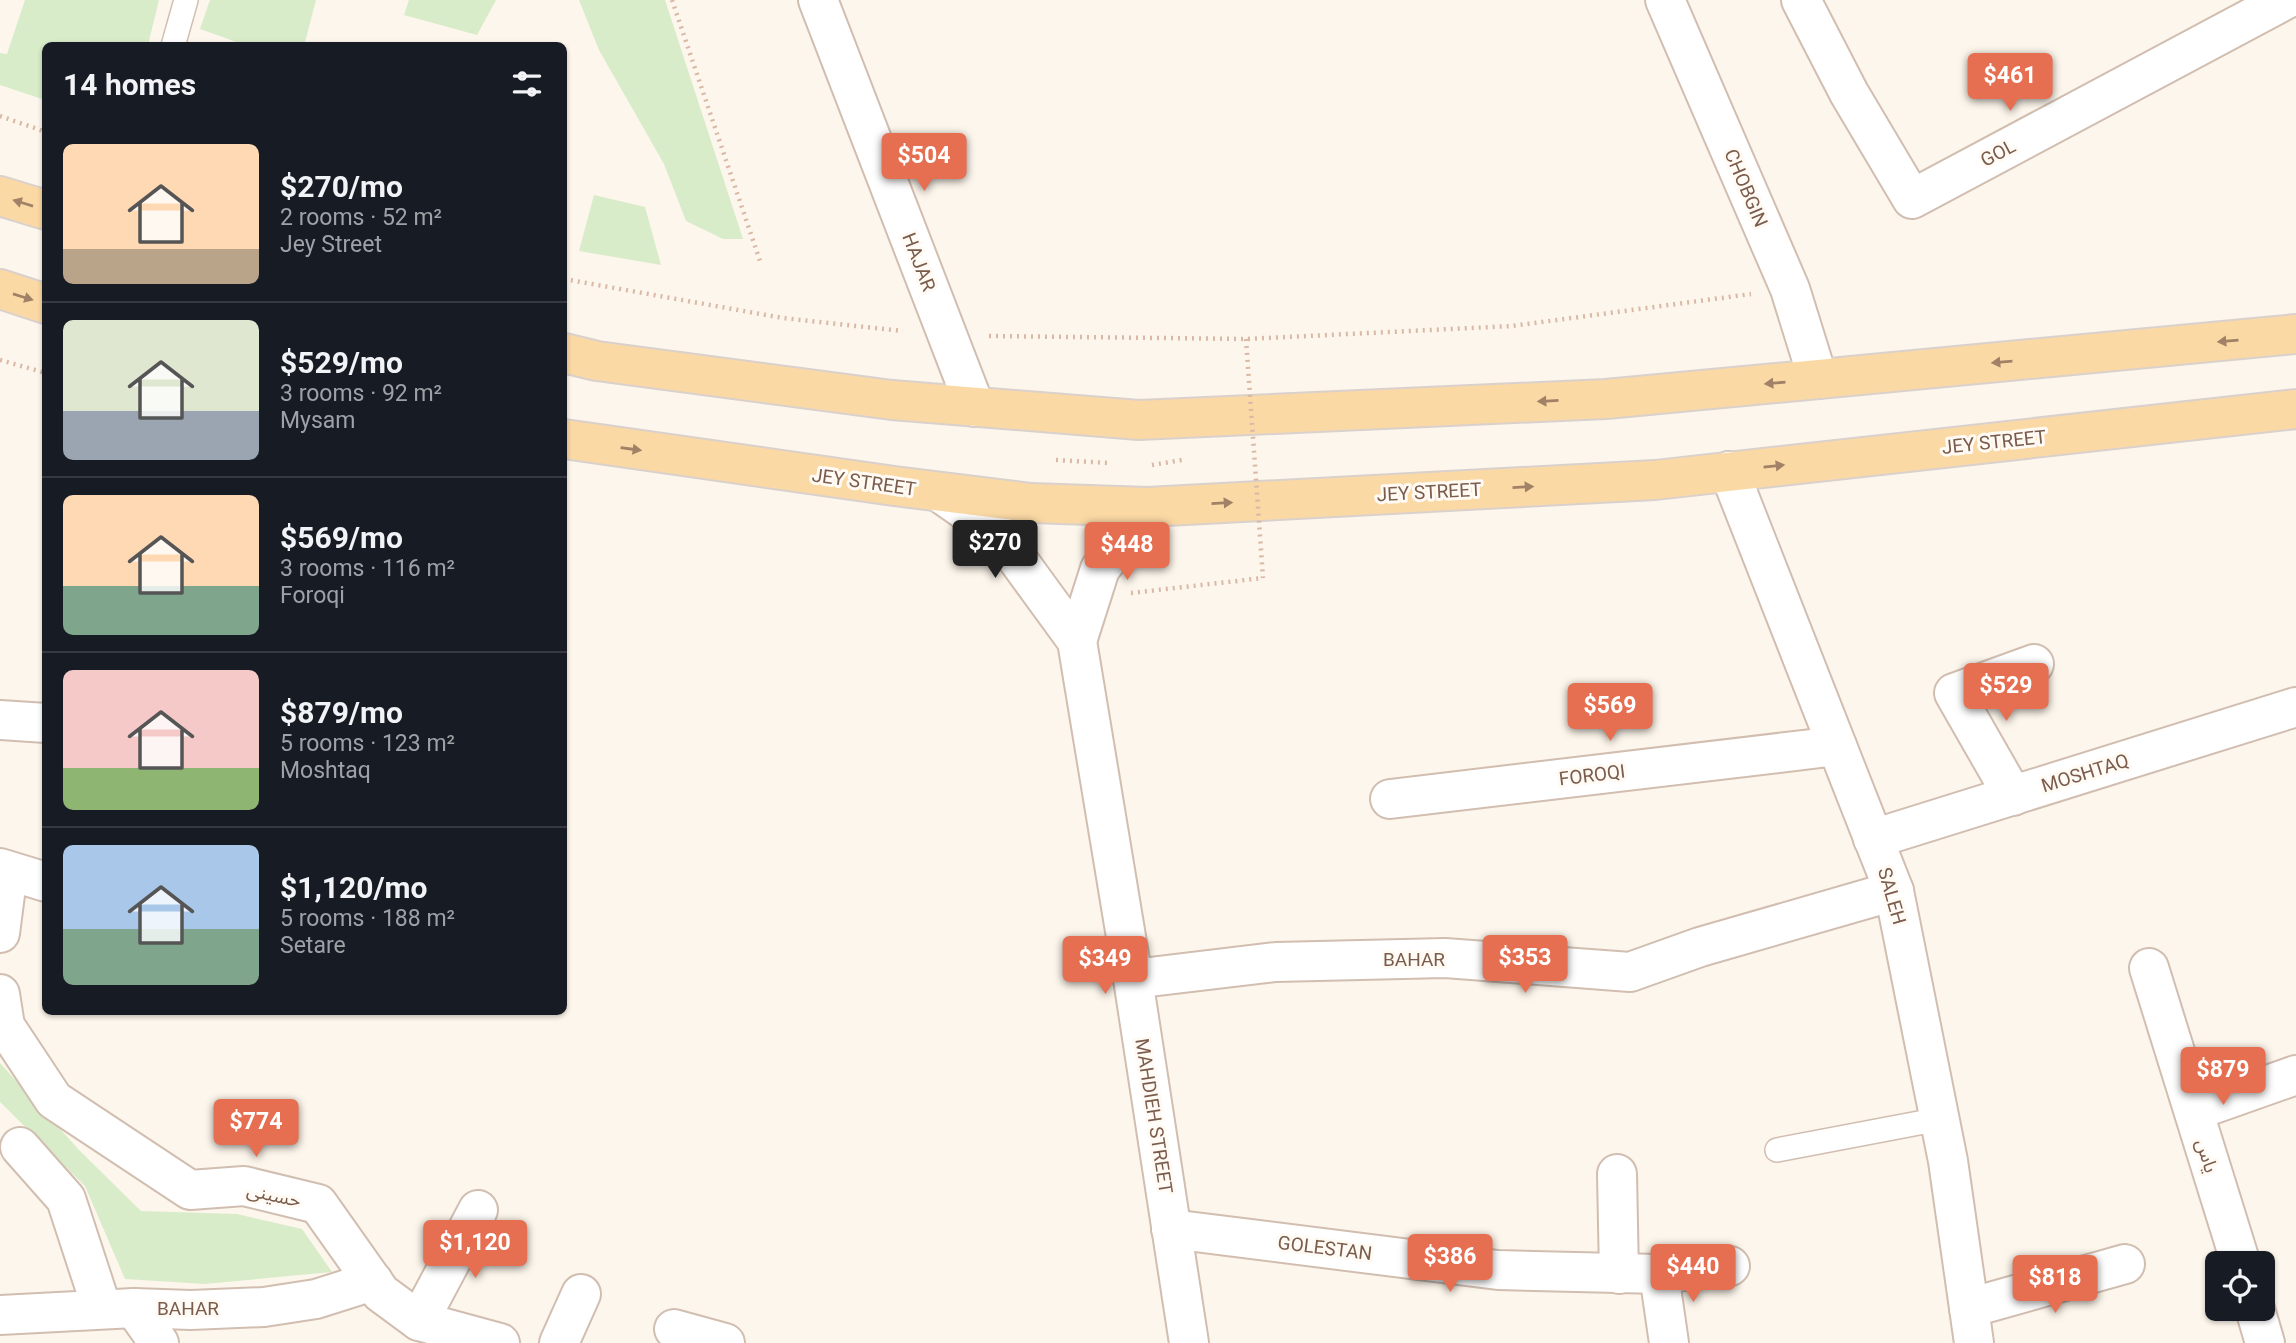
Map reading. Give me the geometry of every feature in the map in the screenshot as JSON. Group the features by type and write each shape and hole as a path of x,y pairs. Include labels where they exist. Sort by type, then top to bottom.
{"main road":[{"path":"0,196 42,209"},
{"path":"0,289 42,302"},
{"path":"567,354 597,361 892,400 1139,420 1606,399 2296,334"},
{"name":"JEY STREET","path":"567,439 1031,503 1148,506 1655,480 2296,409"}],"street":[{"name":"HAJAR","path":"818,0 975,407"},
{"name":"CHOBGIN","path":"1665,0 1790,289 1818,379"},
{"name":"GOL","path":"1801,0 1849,93 1912,199 2285,0"},
{"name":"SALEH","path":"1729,471 1894,891 1940,1119 1972,1326"},
{"path":"939,492 999,534 1077,641"},
{"path":"1077,641 1100,569 1148,506"},
{"name":"MAHDIEH STREET","path":"1077,641 1133,979 1188,1343"},
{"path":"2013,796 1954,693 2034,664"},
{"name":"MOSHTAQ","path":"1873,839 2296,707"},
{"path":"0,720 42,723"},
{"name":"FOROQI","path":"1390,799 1837,746"},
{"path":"0,933 4,869 42,881"},
{"name":"BAHAR","path":"1133,979 1276,961 1445,958 1630,972 1700,947 1894,891"},
{"name":"یاس","path":"2149,968 2237,1251"},
{"name":"حسینی","path":"0,994 5,1026 54,1100 190,1190 244,1186 318,1204 381,1293 419,1321 500,1343"},
{"path":"2194,1111 2296,1075"},
{"path":"20,1147 66,1199 118,1308 159,1343"},
{"path":"1617,1174 1619,1274"},
{"path":"419,1321 478,1210"},
{"name":"GOLESTAN","path":"1171,1229 1498,1270 1659,1274 1730,1266"},
{"path":"1972,1326 2125,1264"},
{"path":"1659,1274 1669,1343"},
{"name":"BAHAR","path":"0,1315 118,1308 191,1310 264,1307 316,1299 373,1281"},
{"path":"559,1343 581,1293"},
{"path":"2259,1321 2265,1343"},
{"path":"674,1329 725,1343"}],"lane":[{"path":"174,42 186,0"},
{"path":"1777,1150 1940,1119"}],"path":[{"path":"672,0 760,261"},
{"path":"0,116 42,131"},
{"path":"1091,597 1263,578 1246,339 1511,326 1790,289"},
{"path":"0,360 42,372"},
{"path":"1056,460 1121,464"}],"green space":[{"path":"25,0 159,0 149,42 42,42 42,99 0,85 0,53 7,54"},
{"path":"210,0 316,0 305,42 237,42 200,29"},
{"path":"409,0 496,0 477,35 404,15"},
{"path":"579,0 665,0 743,239 723,239 686,221 664,164 599,50"},
{"path":"594,195 645,207 661,265 579,251"},
{"path":"0,1063 80,1151 141,1211 237,1214 302,1229 332,1272 205,1284 125,1279 85,1186 0,1102"}]}
